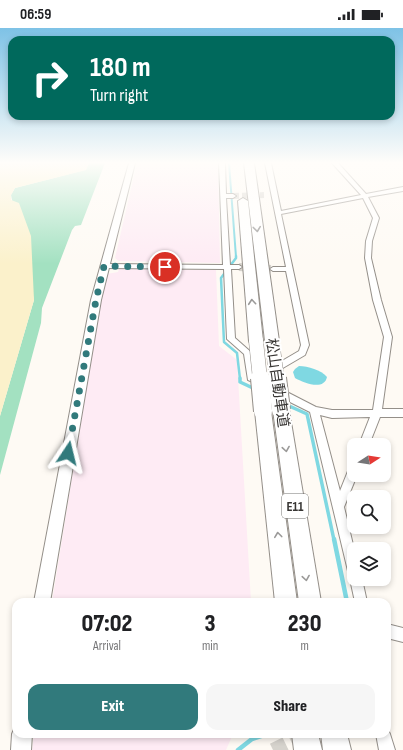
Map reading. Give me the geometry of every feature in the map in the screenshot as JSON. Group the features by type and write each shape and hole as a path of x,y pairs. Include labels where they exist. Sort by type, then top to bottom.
{"highway":[{"name":"松山自動車道","path":"243,197 256,341 272,411 309,598"},
{"name":"松山自動車道","path":"253,197 272,341 272,411 286,598"},
{"path":"306,738 308,750"},
{"path":"335,738 337,750"}],"street":[{"path":"43,598 96,300 123,197"},
{"path":"223,197 231,339 248,352 251,378 314,410 332,414 403,413"},
{"path":"266,385 273,370 302,353 305,345 278,214 272,197"},
{"path":"278,214 365,197 376,218 369,240 368,258 376,300 382,313 388,337 377,413 367,438"},
{"path":"104,266 240,267"},
{"path":"273,269 289,269"},
{"path":"314,410 347,543"},
{"path":"338,508 349,482"},
{"path":"358,586 361,598"},
{"path":"391,632 403,636"},
{"path":"21,750 22,738"},
{"path":"384,738 387,750"}],"shaded area":[{"path":"129,197 219,197 220,263 119,261 115,258"},
{"path":"119,269 216,270 219,346 237,360 251,598 53,598 99,309 107,274 118,272"},
{"path":"34,738 231,738 226,750 32,750"}],"green space":[{"path":"11,197 92,197 81,225 75,226 72,230 42,308 41,323 0,475 0,416 34,300"}],"sand":[{"path":"0,197 11,197 11,200 19,203 31,236 34,300 0,416"}],"water":[{"path":"299,366 318,370 327,377 322,384 318,385 303,382 295,378 293,372"}],"waterway":[{"path":"232,197 236,257"},
{"path":"236,257 221,278 224,342 237,353 240,379"},
{"path":"240,379 240,382 255,389"},
{"path":"287,405 307,414 334,540"},
{"path":"334,539 346,598"},
{"path":"238,750 255,738"}],"tunnel":[{"path":"239,267 273,269"},
{"path":"273,750 298,738"}],"route":[{"path":"68,453 96,300 104,266 165,267"}]}
